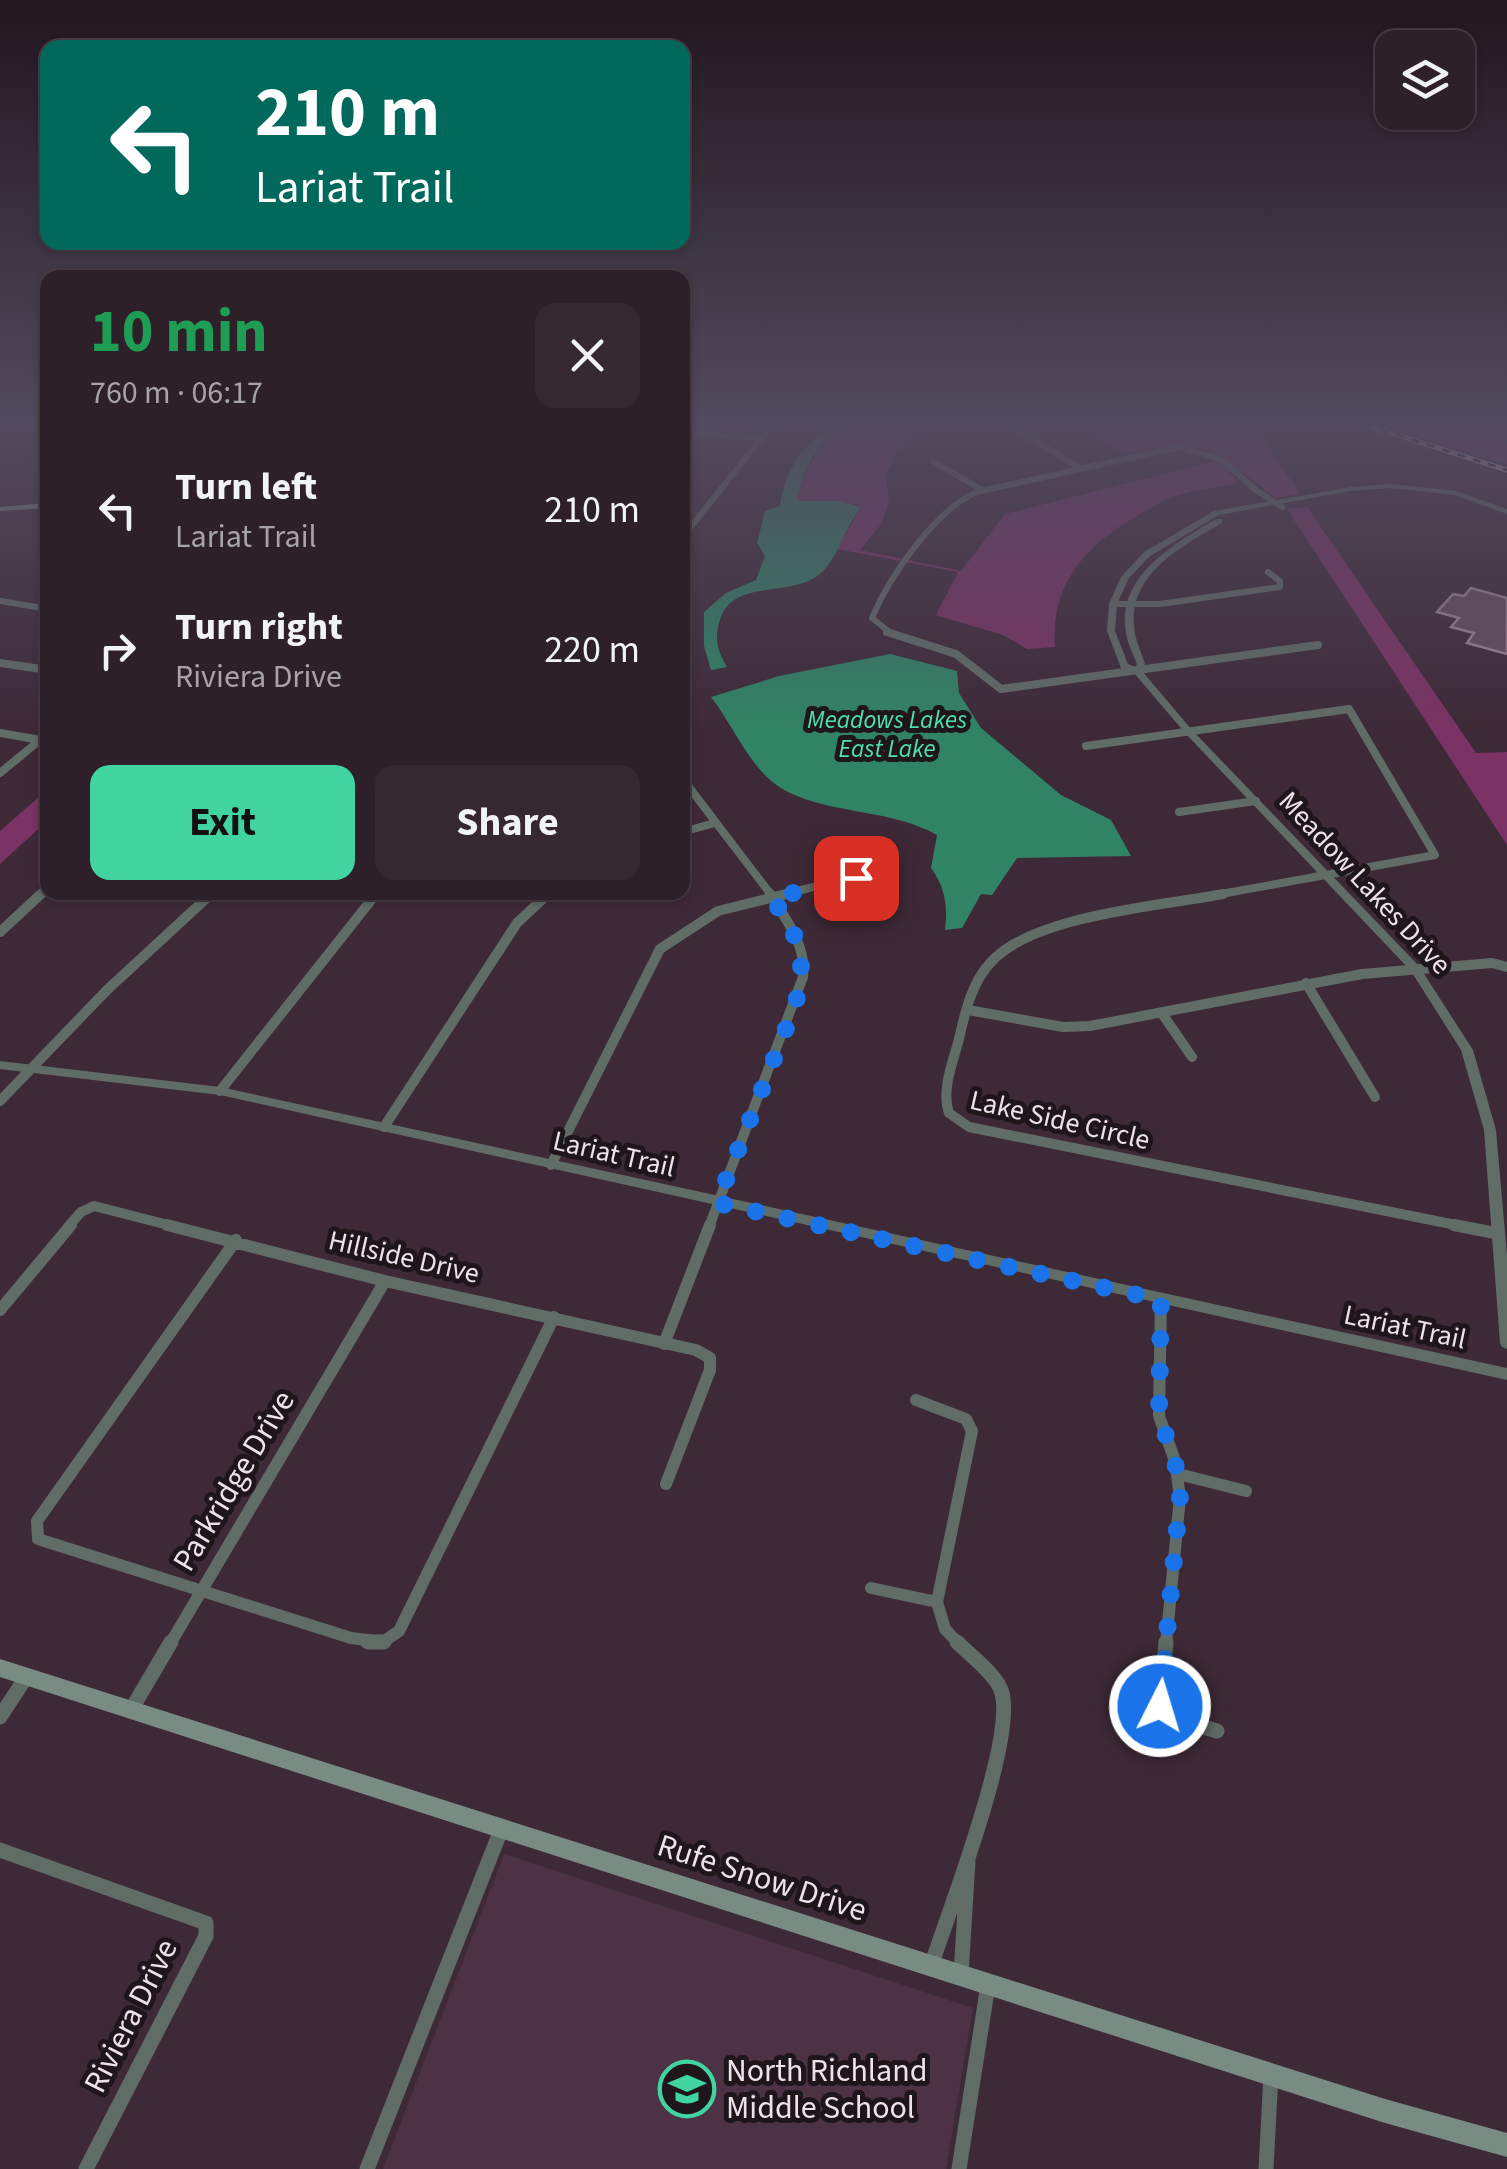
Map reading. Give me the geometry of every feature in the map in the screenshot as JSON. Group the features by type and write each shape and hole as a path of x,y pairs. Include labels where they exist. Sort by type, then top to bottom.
{"main road":[{"name":"Rufe Snow Drive","path":"0,1668 1386,2111 1507,2145"}],"street":[{"path":"934,526 880,598 872,614 874,623 902,638 956,654 1000,689 1318,644"},
{"path":"1192,526 1147,554 1125,576 1114,604 1160,604 1280,587 1280,581 1268,572"},
{"path":"1129,605 1148,569 1212,526"},
{"path":"0,602 40,608"},
{"name":"Meadow Lakes Drive","path":"1114,604 1113,640 1124,666 1137,671 1189,732 1415,969 1456,1028 1484,1098 1493,1156 1495,1232 1507,1343"},
{"name":"Meadow Lakes Drive","path":"1129,605 1127,632 1141,664 1137,671"},
{"path":"0,663 40,669"},
{"name":"Lake Side Circle","path":"1189,732 1336,708 1352,711 1435,854 1329,877 1066,923 1014,939 984,966 946,1090 946,1112 957,1122 1495,1232"},
{"path":"1086,746 1189,732"},
{"path":"0,733 40,740 0,773"},
{"path":"664,1344 795,1006 804,972 797,940 772,898 690,789"},
{"path":"1179,812 1256,802"},
{"path":"690,830 714,822"},
{"path":"551,1165 660,950 696,922 718,911 856,878"},
{"path":"0,932 40,895"},
{"path":"0,1101 205,900"},
{"path":"220,1091 372,900"},
{"path":"384,1127 517,924 542,900"},
{"path":"968,1010 1062,1027 1163,1015 1306,984 1415,969 1492,963 1507,967"},
{"path":"1306,984 1375,1097"},
{"path":"1163,1015 1192,1057"},
{"name":"Lariat Trail","path":"0,1064 220,1091 1507,1374"},
{"name":"Hillside Drive","path":"0,1310 87,1207 236,1240 385,1281 696,1350 710,1358 710,1370 666,1484"},
{"path":"236,1240 74,1465 37,1521 38,1539 382,1644 392,1641 554,1317"},
{"name":"Parkridge Drive","path":"131,1710 385,1281"},
{"path":"1161,1300 1159,1416 1178,1474 1180,1497 1160,1706 1167,1716 1217,1731"},
{"path":"916,1400 966,1419 972,1432 937,1602 945,1629 988,1670 1003,1694 1004,1735 931,1966"},
{"path":"1178,1474 1246,1491"},
{"path":"871,1588 937,1602"},
{"path":"0,1718 27,1676"},
{"path":"367,2169 501,1830"},
{"path":"961,1975 970,1840"},
{"name":"Riviera Drive","path":"0,1850 206,1923 206,1936 86,2169"},
{"path":"959,2169 988,1984"},
{"path":"1266,2169 1271,2073"}],"shaded area":[{"path":"850,526 879,526 860,550 961,571 996,526 1121,526 1089,551 1066,584 1055,624 1055,647 1027,649 1003,635 936,615 958,572 837,549"},
{"path":"1298,526 1320,526 1476,753 1507,752 1507,845"},
{"path":"40,796 40,827 0,864 0,831"},
{"name":"North Richland Middle School","path":"504,1854 973,2008 946,2169 383,2169"}],"water":[{"path":"761,526 849,526 833,557 811,580 750,593 726,608 717,635 727,667 711,670 704,646 704,612 726,593 756,580 765,556 757,543"},
{"name":"Meadows Lakes East Lake","path":"890,654 957,671 959,693 981,728 1061,795 1111,820 1131,856 1017,858 992,895 981,894 962,928 945,930 944,897 931,868 937,835 901,821 825,805 788,792 754,762 711,697 779,676"}],"building":[{"path":"1471,588 1507,598 1507,654 1467,643 1474,633 1451,627 1459,618 1437,612 1453,594 1464,596"}],"place":[{"name":"North Richland Middle School","path":"687,2089"}],"route":[{"path":"856,878 772,898 797,940 804,972 795,1006 717,1203 1161,1300 1159,1416 1175,1461 1180,1497 1160,1706"}]}
